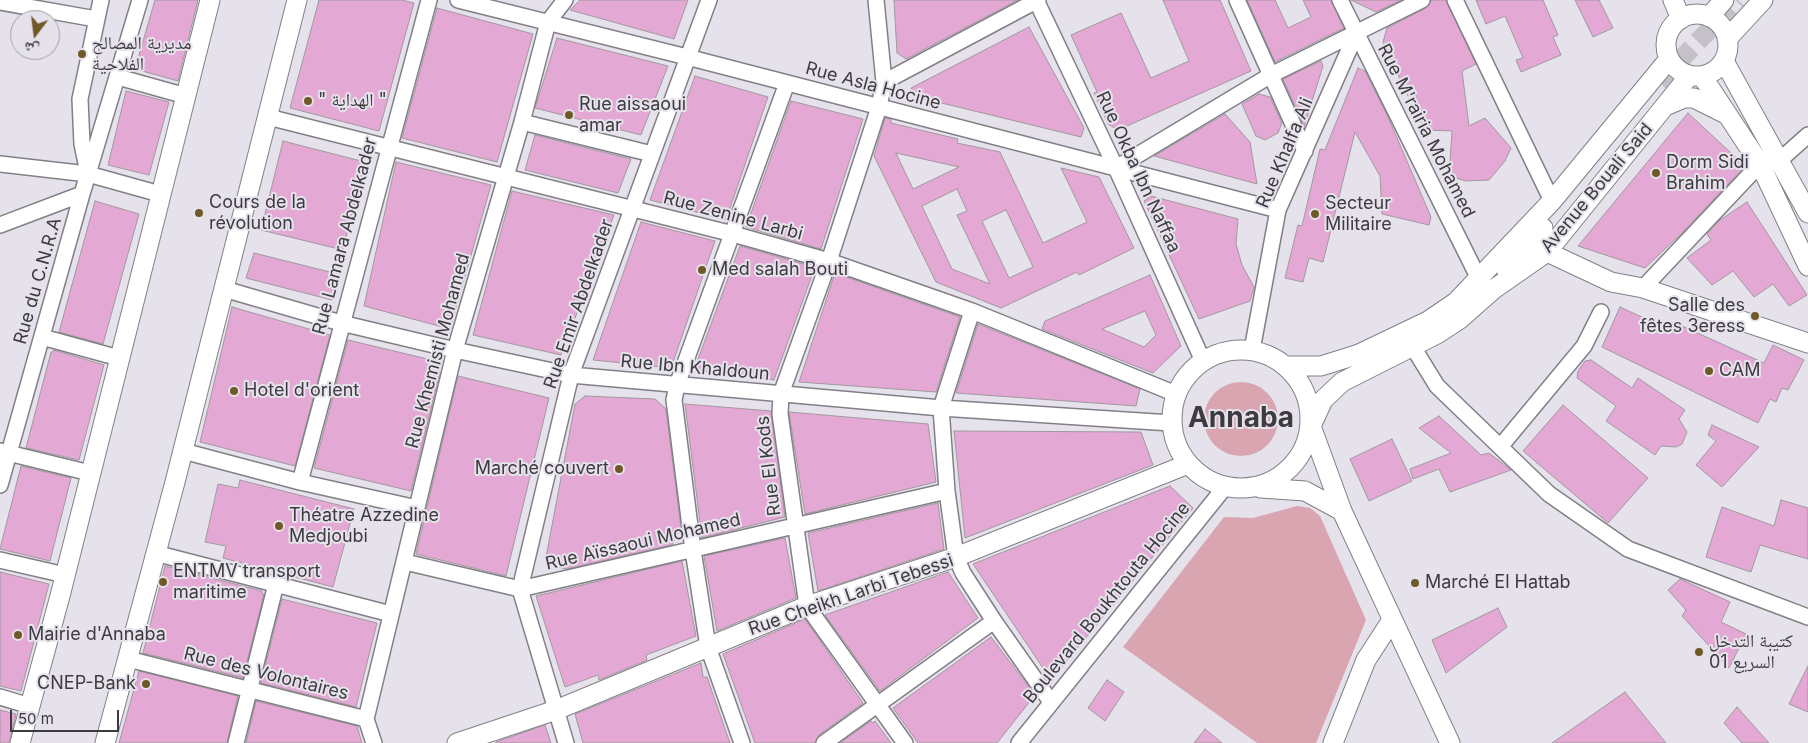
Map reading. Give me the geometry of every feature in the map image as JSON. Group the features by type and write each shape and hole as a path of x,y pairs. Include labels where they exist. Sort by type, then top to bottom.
{"main road":[{"path":"20,743 65,575 210,0"},
{"path":"104,743 183,451 297,0"},
{"path":"1673,0 1681,19"},
{"path":"1703,11 1721,26 1728,46 1724,61 1711,74 1695,76 1681,72 1669,59 1666,52 1667,36 1675,23 1681,19 1703,11 1724,0"},
{"path":"1727,39 1763,0"},
{"name":"Avenue Bouali Said","path":"1553,207 1669,59"},
{"path":"1724,61 1808,213"},
{"path":"1695,76 1726,114 1760,164 1808,266"},
{"name":"Avenue Bouali Said","path":"1287,366 1321,366 1380,346 1428,321 1486,284 1547,252 1664,107 1695,76"},
{"path":"1664,107 1684,98 1694,98 1726,114"},
{"name":"Avenue Bouali Said","path":"1311,426 1323,400 1342,382 1413,347 1460,319 1486,284 1600,152"},
{"path":"1547,252 1611,282 1643,288 1802,340"},
{"path":"1342,511 1305,491 1225,487 1198,474 1188,464 1174,438 1171,423 1176,394 1187,375 1203,361 1218,353 1252,350 1271,356 1287,366 1301,384 1309,404 1311,426 1342,511 1450,743"},
{"path":"1254,488 1275,480 1293,466 1305,448 1311,426"},
{"name":"Rue Cheikh Larbi Tebessi","path":"457,743 556,710 807,606 956,557 1188,464"},
{"path":"1333,743 1366,660 1392,620"}],"street":[{"path":"88,174 82,144 80,99 101,0"},
{"name":"Rue du C.N.R.A","path":"0,485 4,452 42,337 82,194 140,0"},
{"name":"Rue Lamara Abdelkader","path":"300,482 341,323 429,0"},
{"name":"Rue Asla Hocine","path":"458,0 687,57 1278,210"},
{"name":"Rue Khemisti Mohamed","path":"366,718 455,350 522,122 548,22 565,0"},
{"name":"Rue Emir Abdelkader","path":"566,743 520,589 571,375 709,0"},
{"name":"Rue El Kods","path":"876,0 884,82 879,107 830,261 782,394 780,414 807,606 905,743"},
{"path":"884,82 1037,0"},
{"name":"Rue Okba Ibn Naffaa","path":"1037,0 1116,168 1203,361"},
{"path":"1237,0 1305,151"},
{"name":"Rue M'rairia Mohamed","path":"1340,0 1486,284"},
{"path":"1116,168 1271,75 1422,0"},
{"path":"1455,0 1553,207"},
{"path":"0,2 96,19"},
{"name":"Rue Khalfa Ali","path":"1252,350 1278,210 1356,34"},
{"path":"118,77 186,96"},
{"path":"742,743 708,647 692,550 674,400 677,385 787,83"},
{"name":"Rue Zenine Larbi","path":"268,117 733,234 830,261 972,311 1176,394"},
{"path":"522,122 652,154"},
{"path":"1780,160 1808,135"},
{"path":"0,164 88,174 160,194"},
{"path":"1643,288 1760,164"},
{"path":"0,224 82,194"},
{"name":"Rue Ibn Khaldoun","path":"224,290 341,323 571,375 941,408 1171,423"},
{"path":"972,311 941,408 947,491 956,557 963,572 994,621 1051,702"},
{"path":"1500,447 1584,346 1601,312"},
{"path":"42,337 119,358"},
{"path":"1413,347 1437,386 1549,494 1628,549 1808,617"},
{"path":"183,451 300,482 417,508"},
{"path":"4,452 90,473"},
{"name":"Boulevard Boukhtouta Hocine","path":"1019,743 1225,487"},
{"name":"Rue Aïssaoui Mohamed","path":"405,562 520,589 947,491"},
{"path":"155,553 392,614"},
{"path":"0,560 65,575"},
{"path":"236,743 248,689 276,584"},
{"path":"824,743 994,621"},
{"name":"Rue des Volontaires","path":"128,659 366,718"},
{"path":"0,698 30,706"},
{"path":"366,718 374,743"}],"shaded area":[{"path":"1241,382 1262,388 1272,398 1278,419 1272,440 1262,450 1241,456 1220,450 1210,440 1204,419 1210,398 1220,388"},
{"path":"1297,506 1310,508 1320,516 1366,620 1316,743 1257,743 1123,647 1224,517 1253,518"}],"building":[{"path":"155,0 198,0 178,81 135,69"},
{"path":"319,0 402,0 414,3 379,131 290,108"},
{"path":"580,0 688,0 674,39 570,10"},
{"path":"894,0 1018,0 906,59 897,53"},
{"path":"1163,0 1220,0 1251,71 1118,130 1108,124 1094,93 1097,92 1071,35 1121,13 1151,78 1189,61"},
{"path":"1247,0 1275,0 1288,28 1311,17 1303,0 1331,0 1344,28 1275,62"},
{"path":"1351,0 1401,0 1376,12"},
{"path":"1431,0 1446,0 1476,64 1462,71 1469,126 1485,118 1511,148 1505,161 1489,180 1466,181 1449,176 1452,131 1427,130 1427,122 1415,122 1416,92 1408,96 1383,42 1387,28 1426,8"},
{"path":"1476,0 1543,0 1558,35 1553,37 1561,55 1521,72 1516,60 1523,58 1505,16 1486,24"},
{"path":"1575,0 1599,0 1613,28 1593,37"},
{"path":"437,8 533,34 497,162 402,138"},
{"path":"1029,27 1084,128 1081,137 917,97 911,88"},
{"path":"557,38 668,66 641,135 535,108"},
{"path":"1321,61 1323,66 1304,127 1283,79"},
{"path":"1358,68 1365,71 1388,117 1431,217 1429,225 1382,214 1380,176 1355,132 1323,262 1309,258 1303,282 1285,278 1298,225 1302,226 1320,149 1325,150"},
{"path":"695,76 768,97 726,220 650,200"},
{"path":"126,91 169,102 149,175 108,165"},
{"path":"1259,94 1270,97 1282,123 1278,133 1265,140 1256,136 1242,104"},
{"path":"791,101 863,119 821,249 746,227"},
{"path":"1688,113 1745,166 1684,231 1645,268 1578,246"},
{"path":"1225,114 1250,142 1257,184 1154,156"},
{"path":"885,118 891,119 891,123 958,139 957,143 1000,152 1043,243 1087,222 1061,168 1099,177 1134,248 1079,275 1077,272 1001,308 936,282 874,156","holes":["896,153 959,167 913,189","957,189 967,211 957,215 990,284 952,269 922,206","1006,210 1033,267 1009,278 982,221"]},
{"path":"535,135 631,159 618,193 525,170"},
{"path":"283,141 365,162 343,250 261,230"},
{"path":"396,162 491,185 450,329 364,306"},
{"path":"512,191 614,215 561,355 473,335"},
{"path":"1151,196 1238,219 1236,244 1242,265 1254,287 1250,301 1199,319 1144,201"},
{"path":"95,201 139,214 103,344 59,332"},
{"path":"1747,202 1807,295 1789,306 1773,284 1754,297 1733,271 1712,285 1687,258 1711,240 1707,234 1720,220"},
{"path":"641,222 715,241 671,368 593,360"},
{"path":"740,246 815,267 774,380 694,370"},
{"path":"254,253 338,274 332,300 246,278"},
{"path":"835,273 960,317 936,392 799,382"},
{"path":"1150,275 1181,346 1153,373 1042,329 1045,321","holes":["1145,311 1156,335 1144,347 1102,329"]},
{"path":"232,307 330,335 295,466 200,442"},
{"path":"1620,307 1670,330 1673,322 1764,363 1773,345 1804,360 1788,390 1782,388 1776,402 1770,399 1758,423 1602,347"},
{"path":"978,324 1140,389 1136,406 956,393"},
{"path":"348,340 440,362 438,372 440,372 411,491 314,468"},
{"path":"54,350 104,365 79,460 26,448 51,352"},
{"path":"1591,360 1632,388 1638,378 1685,410 1679,419 1687,432 1682,444 1676,447 1661,446 1655,455 1606,421 1616,406 1577,378 1578,371 1585,361"},
{"path":"458,376 549,398 506,576 416,554"},
{"name":"Marché couvert","path":"585,396 655,399 666,409 681,528 672,545 567,569 557,567 549,562 546,557 575,404"},
{"path":"685,404 771,411 785,517 702,538"},
{"path":"1563,405 1648,478 1608,523 1523,451"},
{"path":"789,412 928,424 936,482 805,514"},
{"path":"1439,416 1481,455 1489,453 1511,470 1450,492 1439,469 1413,479 1410,469 1451,453 1419,428"},
{"path":"1712,425 1759,447 1722,487 1696,465 1716,441 1708,435"},
{"path":"954,431 1141,432 1153,465 965,538"},
{"path":"1392,439 1412,481 1369,501 1350,459"},
{"path":"21,466 71,478 50,561 0,549"},
{"name":"Théatre Azzedine Medjoubi","path":"240,480 354,509 333,587 223,558 226,546 205,542 218,484 238,488"},
{"path":"1170,486 1193,508 1051,680 973,564"},
{"path":"1781,500 1808,508 1808,559 1760,545 1751,572 1706,557 1722,507 1774,526"},
{"path":"938,503 944,549 818,591 808,533"},
{"path":"785,538 796,598 717,631 704,556"},
{"path":"682,561 696,636 646,655 647,660 599,680 598,675 565,687 536,596"},
{"path":"165,566 262,591 262,594 264,594 243,678 143,653"},
{"name":"Mairie d'Annaba","path":"0,572 49,584 21,691 0,686"},
{"path":"948,572 978,618 880,691 825,615"},
{"path":"1680,579 1730,602 1721,622 1746,634 1729,668 1682,616 1686,610 1668,590"},
{"path":"282,599 377,623 356,707 261,683"},
{"path":"1498,608 1507,627 1446,673 1432,640"},
{"path":"805,619 863,703 819,735 815,743 755,743 723,654"},
{"path":"991,637 1035,695 997,743 918,743 893,708"},
{"path":"701,663 703,677 707,677 730,743 583,743 575,714"},
{"path":"1808,666 1808,712 1789,704"},
{"path":"139,671 238,696 227,743 119,743"},
{"path":"1107,680 1124,692 1105,721 1088,708"},
{"path":"1625,692 1666,743 1552,743"},
{"path":"256,701 357,726 362,743 246,743"},
{"path":"1737,707 1769,743 1742,743 1724,723"},
{"path":"0,710 16,714 9,743 0,743"},
{"path":"871,721 873,723 875,721 891,743 840,743"},
{"path":"545,725 551,743 496,743 496,742"},
{"path":"1205,729 1222,743 1194,743"}],"tunnel":[{"path":"1659,82 1738,0"}],"place":[{"name":"مديرية المصالح الفلاحية","path":"82,54"},
{"name":"\" الهداية \"","path":"308,101"},
{"name":"Rue aissaoui amar","path":"569,115"},
{"name":"Dorm Sidi Brahim","path":"1656,173"},
{"name":"Cours de la révolution","path":"199,213"},
{"name":"Secteur Militaire","path":"1315,214"},
{"name":"Med salah Bouti","path":"702,270"},
{"name":"Salle des fêtes 3eress","path":"1755,316"},
{"name":"CAM","path":"1709,371"},
{"name":"Hotel d'orient","path":"234,391"},
{"name":"Marché couvert","path":"619,469"},
{"name":"Théatre Azzedine Medjoubi","path":"279,526"},
{"name":"ENTMV transport maritime","path":"163,582"},
{"name":"Marché El Hattab","path":"1415,583"},
{"name":"Mairie d'Annaba","path":"18,635"},
{"name":"كتيبة التدخل السريع 01","path":"1699,652"},
{"name":"CNEP-Bank","path":"146,684"}],"district":[{"name":"Annaba","path":"1241,419"}]}
